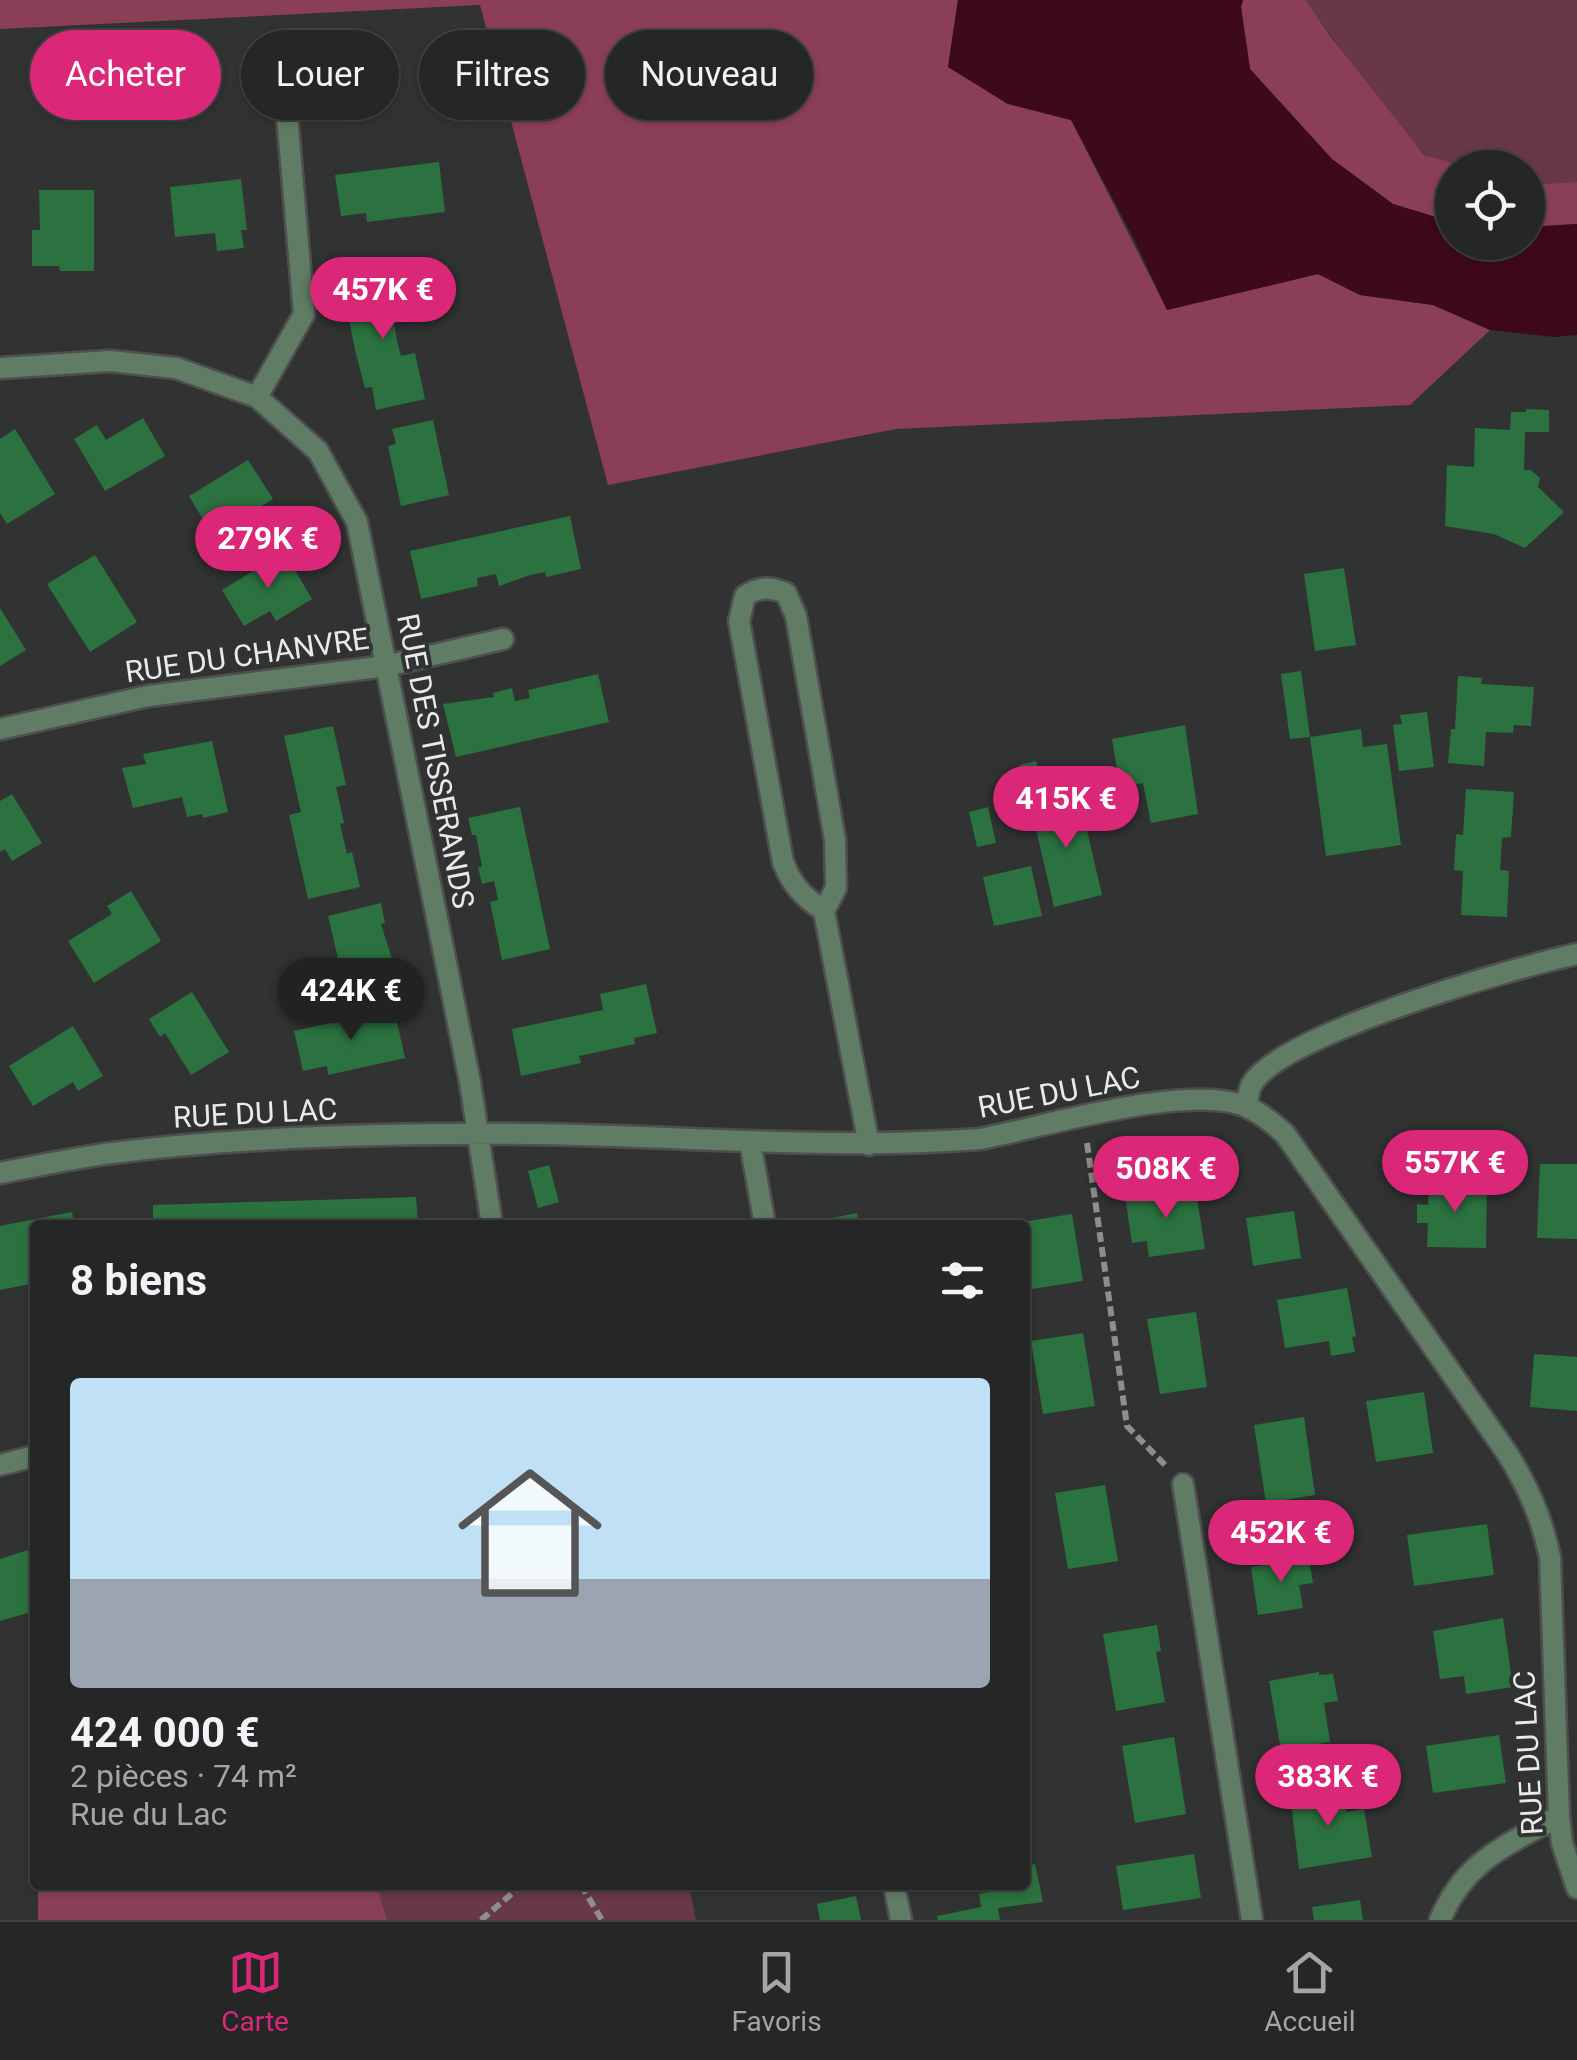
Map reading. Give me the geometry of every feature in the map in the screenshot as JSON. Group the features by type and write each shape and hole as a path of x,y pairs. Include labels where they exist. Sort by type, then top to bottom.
{"street":[{"path":"256,397 304,314 287,120"},
{"name":"RUE DES TISSERANDS","path":"0,368 110,360 176,368 256,397 318,451 357,522 470,1082 491,1220"},
{"path":"824,911 790,882 783,862 739,621 746,596 757,588 786,593 796,616 835,840 836,888 824,911 869,1145"},
{"name":"RUE DU CHANVRE","path":"0,729 148,696 386,666 503,639"},
{"path":"1246,1106 1253,1082 1284,1057 1336,1031 1458,986 1577,954"},
{"name":"RUE DU LAC","path":"0,1173 106,1154 212,1144 477,1134 869,1145 980,1139 1083,1117 1187,1101 1213,1100 1246,1106 1285,1134 1530,1490 1543,1523 1550,1557 1559,1816 1562,1843 1577,1888"},
{"path":"750,1142 764,1220"},
{"path":"0,1464 30,1457"},
{"path":"1183,1484 1252,1920"},
{"path":"1440,1920 1456,1888 1472,1868 1559,1816"},
{"path":"895,1890 901,1920"}],"path":[{"path":"1083,1117 1127,1426 1183,1484"},
{"path":"480,1920 516,1890"},
{"path":"584,1890 602,1920"}],"shaded area":[{"path":"0,0 958,0 948,67 1008,104 1071,120 1167,310 1318,274 1360,295 1433,305 1490,330 1410,405 896,429 608,485 511,120 585,120 585,30 487,30 480,5 0,29"},
{"path":"958,0 1243,0 1250,69 1332,159 1393,204 1435,217 1435,260 1545,260 1545,226 1577,224 1577,335 1555,337 1490,330 1433,305 1360,295 1318,274 1167,310 1071,120 1008,104 948,67"},
{"path":"1243,0 1306,0 1424,155 1435,158 1435,217 1393,204 1332,159 1250,69"},
{"path":"1306,0 1577,0 1577,182 1545,184 1545,150 1435,150 1435,159 1429,157 1386,110"},
{"path":"1577,182 1577,224 1545,226 1545,184"},
{"path":"38,1890 378,1890 387,1920 38,1920"},
{"path":"378,1890 690,1890 696,1920 387,1920"}],"building":[{"path":"439,162 445,212 367,222 366,213 341,216 335,175"},
{"path":"241,179 247,230 241,230 244,248 217,251 215,233 175,237 170,187"},
{"path":"39,190 94,190 94,271 32,266 32,230 40,230"},
{"path":"399,274 409,320 394,323 397,341 401,356 415,353 425,399 376,410 372,387 365,388 355,350 347,308 354,307 349,284"},
{"path":"1549,410 1549,432 1525,432 1524,470 1531,470 1540,478 1538,487 1564,512 1525,548 1494,534 1445,526 1447,465 1474,467 1475,428 1510,430 1511,412"},
{"path":"143,418 165,456 105,491 74,439 97,425 106,440"},
{"path":"433,420 449,495 401,506 388,446 396,444 392,429"},
{"path":"15,429 55,494 7,524 0,513 0,439"},
{"path":"248,460 273,499 213,536 189,496"},
{"path":"570,516 581,569 546,577 545,572 530,575 499,586 496,574 477,578 478,586 421,599 410,551"},
{"path":"284,552 312,599 276,621 270,611 244,626 222,590"},
{"path":"95,555 137,622 90,652 47,584"},
{"path":"1344,568 1356,645 1315,651 1304,574"},
{"path":"0,608 26,650 0,666"},
{"path":"1301,671 1310,737 1290,739 1281,674"},
{"path":"598,674 609,722 456,757 443,704 494,697 493,693 512,688 515,701 530,698 528,690"},
{"path":"1458,676 1482,678 1481,684 1534,687 1531,726 1514,725 1513,733 1486,732 1484,766 1448,763 1451,729 1455,729"},
{"path":"1427,712 1434,767 1399,771 1393,725 1402,724 1400,715"},
{"path":"1185,725 1198,814 1151,823 1143,783 1120,787 1112,739"},
{"path":"333,726 346,785 336,787 344,823 340,824 360,887 308,899 289,815 301,812 284,736"},
{"path":"1361,729 1363,747 1387,744 1401,845 1326,856 1310,737"},
{"path":"212,741 228,812 187,817 182,797 133,808 122,768 146,764 143,754"},
{"path":"1036,761 1040,775 1030,777 1035,795 1028,796 1020,765"},
{"path":"1466,789 1514,792 1511,837 1502,838 1500,870 1509,871 1507,917 1461,915 1463,871 1454,870 1456,834 1463,835"},
{"path":"12,794 42,843 12,861 5,849 0,852 0,801"},
{"path":"1079,796 1102,895 1054,907 1031,807"},
{"path":"520,807 550,949 502,960 490,902 498,900 494,881 482,884 476,835 472,835 468,818"},
{"path":"988,807 996,843 977,847 969,812"},
{"path":"1031,866 1042,916 994,926 983,877"},
{"path":"131,891 161,941 94,983 68,941 112,914 107,906"},
{"path":"381,903 385,923 381,924 396,972 344,984 328,916"},
{"path":"646,984 657,1033 634,1038 635,1044 579,1056 581,1063 521,1076 512,1029 603,1010 600,994"},
{"path":"192,992 229,1052 191,1075 165,1033 160,1037 149,1019"},
{"path":"394,1009 405,1058 328,1075 327,1066 303,1071 294,1031"},
{"path":"73,1026 103,1076 78,1091 73,1082 33,1106 9,1066"},
{"path":"1417,1136 1417,1165 1397,1166 1397,1137"},
{"path":"1486,1153 1514,1154 1513,1170 1486,1169"},
{"path":"1540,1164 1577,1164 1577,1239 1537,1238"},
{"path":"549,1165 559,1202 538,1208 528,1171"},
{"path":"1429,1183 1487,1184 1486,1248 1427,1247 1428,1223 1417,1223 1417,1204 1428,1205"},
{"path":"1195,1185 1205,1249 1149,1257 1147,1241 1132,1243 1125,1196"},
{"path":"416,1197 418,1220 153,1220 153,1205"},
{"path":"1294,1211 1301,1258 1253,1266 1246,1218"},
{"path":"72,1212 73,1220 31,1220"},
{"path":"857,1213 858,1220 821,1220"},
{"path":"1072,1214 1083,1281 1030,1289 1030,1221"},
{"path":"30,1220 30,1284 0,1290 0,1226"},
{"path":"1347,1288 1355,1352 1331,1356 1329,1341 1285,1348 1277,1300"},
{"path":"1196,1312 1207,1387 1160,1394 1147,1319"},
{"path":"1083,1333 1095,1406 1043,1414 1031,1341"},
{"path":"1534,1354 1577,1357 1577,1411 1530,1407"},
{"path":"1424,1392 1433,1453 1376,1462 1366,1401"},
{"path":"1304,1417 1315,1495 1266,1503 1254,1425"},
{"path":"1105,1485 1118,1561 1068,1569 1055,1493"},
{"path":"1487,1524 1494,1575 1414,1586 1407,1535"},
{"path":"30,1549 30,1612 0,1621 0,1559"},
{"path":"1309,1558 1313,1583 1299,1585 1303,1608 1258,1615 1251,1567"},
{"path":"1503,1618 1513,1687 1466,1694 1464,1676 1440,1679 1433,1631"},
{"path":"1157,1625 1161,1651 1156,1652 1165,1702 1116,1711 1103,1634"},
{"path":"1319,1672 1333,1674 1338,1701 1324,1703 1330,1742 1281,1750 1269,1681"},
{"path":"1499,1735 1506,1783 1433,1793 1426,1746"},
{"path":"1174,1737 1186,1814 1135,1823 1122,1746"},
{"path":"1342,1786 1346,1812 1364,1809 1372,1857 1299,1869 1290,1795"},
{"path":"1194,1854 1201,1898 1123,1910 1116,1866"},
{"path":"1035,1864 1043,1902 998,1908 1000,1920 938,1920 937,1916 981,1907 979,1894 1030,1890 1030,1865"},
{"path":"856,1896 861,1920 820,1920 817,1904"},
{"path":"1360,1900 1363,1920 1314,1920 1312,1907"}]}
